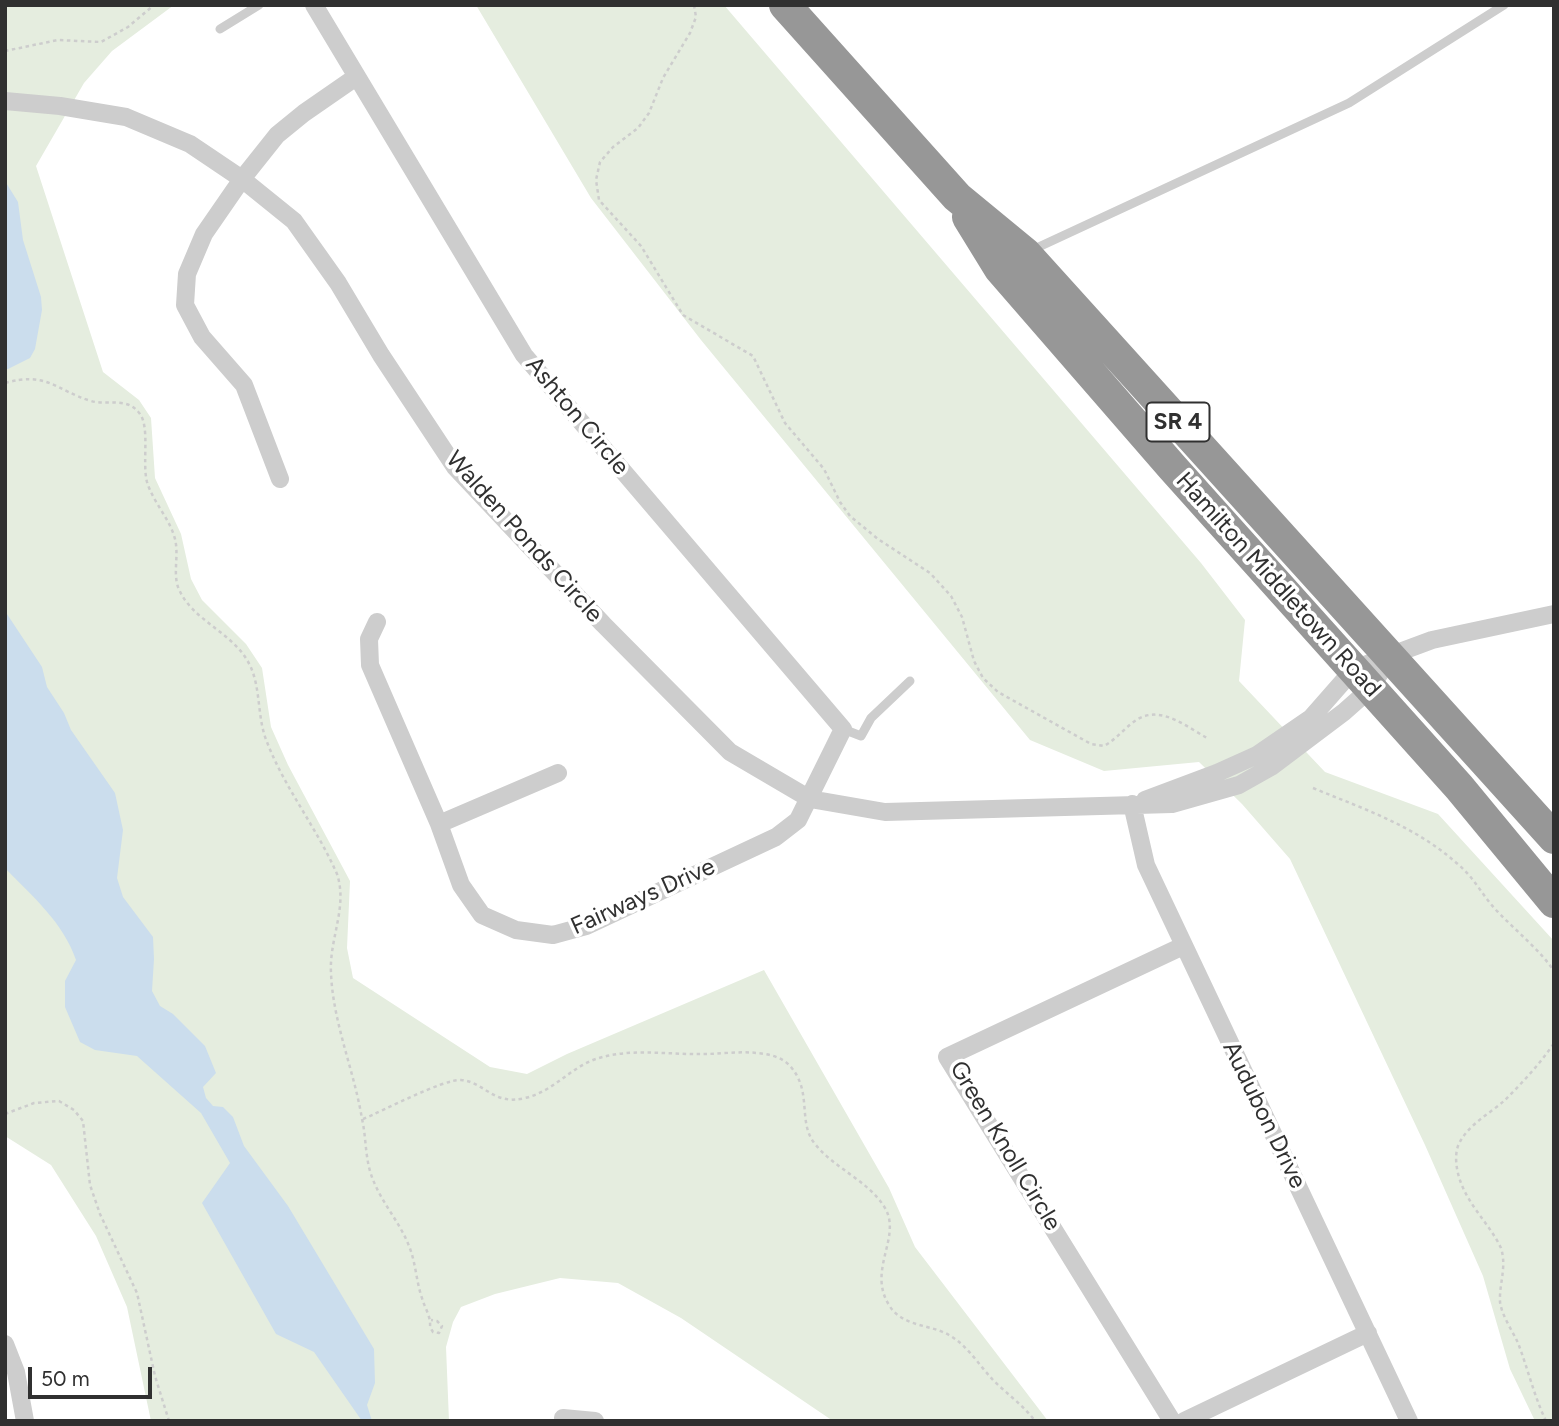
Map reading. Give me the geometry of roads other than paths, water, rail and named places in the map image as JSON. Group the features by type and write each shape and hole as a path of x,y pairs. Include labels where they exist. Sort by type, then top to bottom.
{"highway":[{"name":"Hamilton Middletown Road","path":"785,5 957,197 1025,253 1554,838"},
{"name":"Hamilton Middletown Road","path":"957,197 1000,269 1172,467 1459,787 1554,902"}],"street":[{"name":"Ashton Circle","path":"314,5 524,355 843,729"},
{"path":"279,479 244,385 202,337 185,304 187,274 204,234 277,135 356,76"},
{"name":"Walden Ponds Circle","path":"5,101 60,106 126,117 190,144 242,179 294,221 338,283 381,355 455,467 603,624 730,752 810,799 885,812 1172,804 1239,785 1271,767 1319,732 1362,678"},
{"path":"1390,656 1432,640 1554,614"},
{"name":"Fairways Drive","path":"377,622 369,639 370,665 439,824 461,885 482,915 516,930 553,935 586,926 776,837 798,820 810,799"},
{"name":"Walden Ponds Circle","path":"1132,804 1217,773 1257,755 1311,718 1390,656"},
{"path":"810,799 843,729"},
{"path":"439,824 558,773"},
{"name":"Audubon Drive","path":"1132,804 1146,865 1409,1421"},
{"name":"Green Knoll Circle","path":"1172,1421 947,1057 1183,946"},
{"path":"1184,1421 1368,1333"},
{"path":"5,1344 16,1372 25,1421"},
{"path":"563,1418 595,1421"}],"lane":[{"path":"220,29 259,5"},
{"path":"1025,253 1349,103 1504,5"},
{"path":"843,729 861,736 871,718 910,681"}],"water":[{"path":"5,181 18,202 23,240 41,297 42,310 35,349 30,358 8,369 5,369"},
{"path":"5,611 42,667 47,687 64,713 71,730 115,793 123,830 117,878 123,897 153,937 152,991 160,1006 173,1014 205,1046 216,1073 203,1087 206,1098 213,1106 223,1107 233,1117 244,1146 288,1206 374,1349 375,1383 367,1405 372,1421 362,1421 314,1352 276,1334 202,1203 230,1163 201,1113 137,1056 95,1050 80,1042 65,1007 65,981 76,960 70,946 46,911 5,868"}]}
